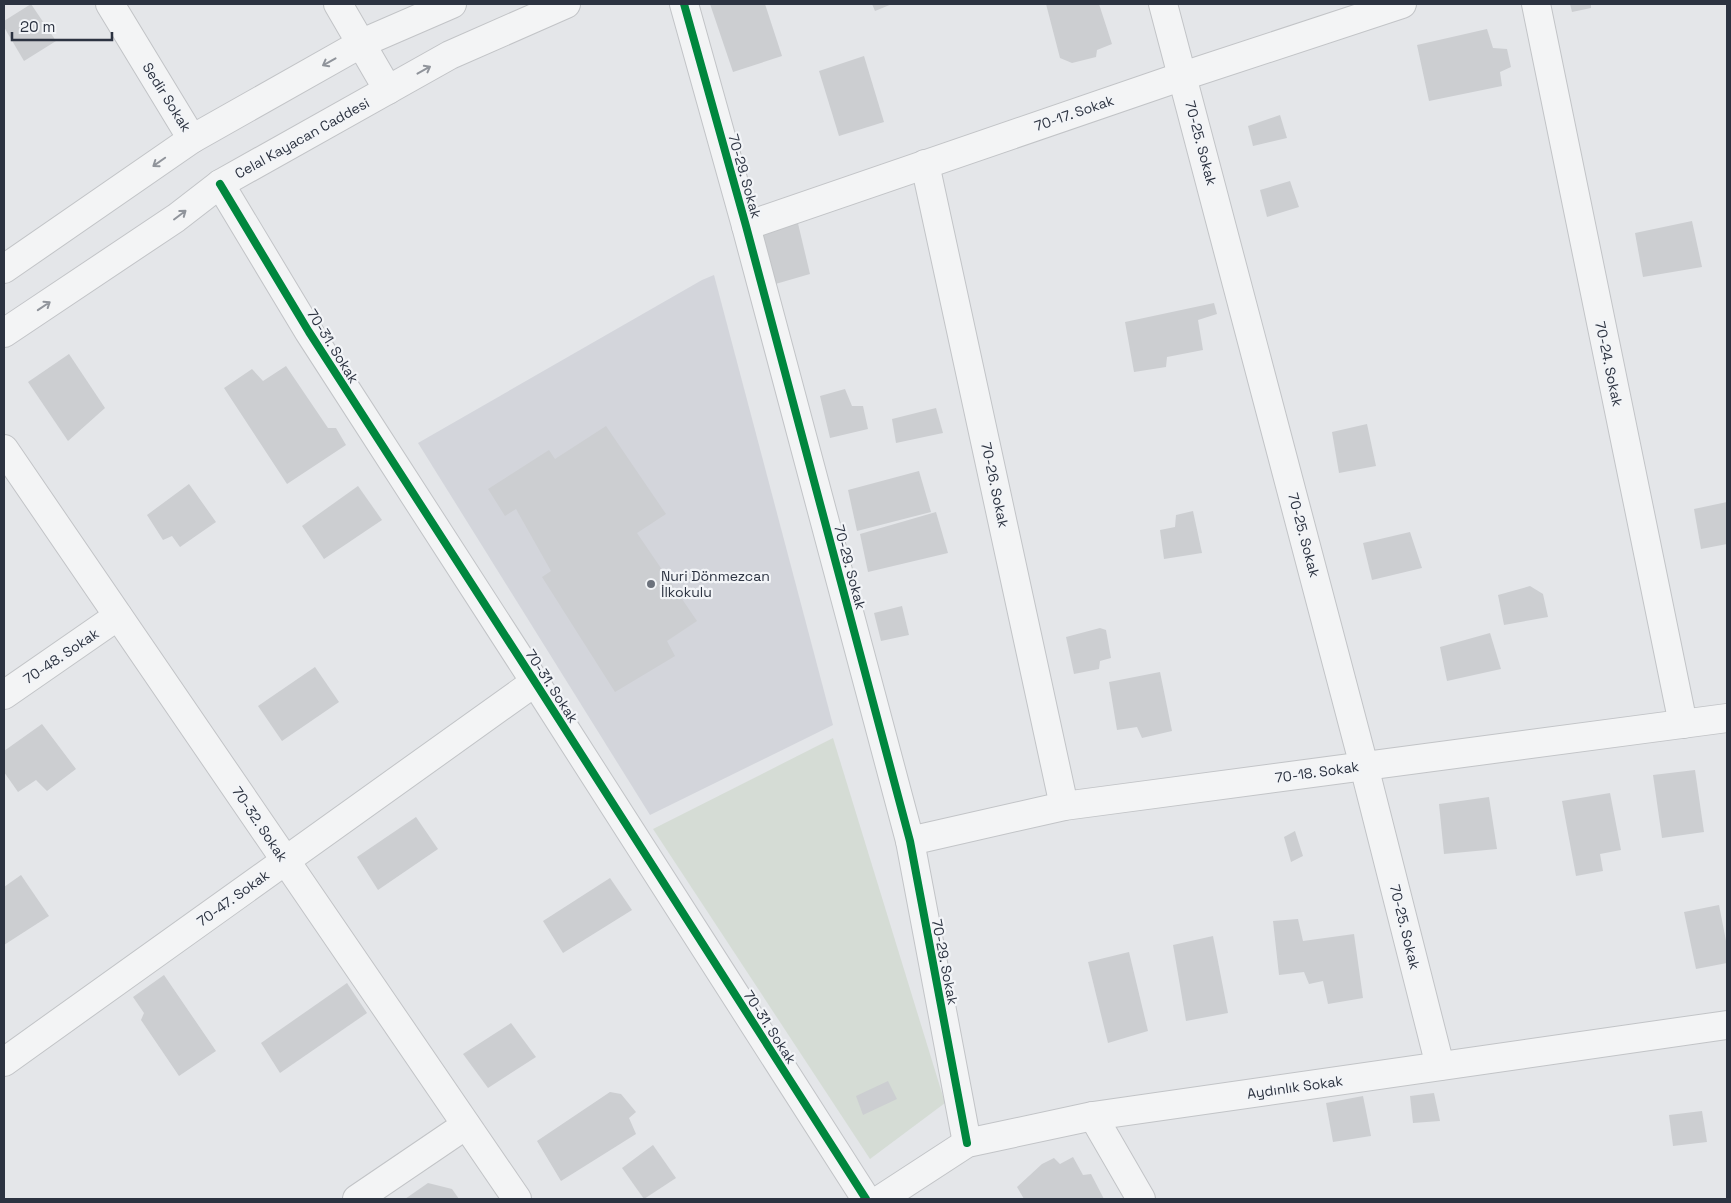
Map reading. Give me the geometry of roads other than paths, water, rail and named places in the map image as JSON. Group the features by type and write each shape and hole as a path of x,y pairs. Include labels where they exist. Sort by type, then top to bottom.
{"street":[{"name":"Sedir Sokak","path":"110,4 192,139"},
{"path":"338,4 388,90"},
{"path":"4,269 192,139 362,43 452,4"},
{"name":"Celal Kayacan Caddesi","path":"4,333 176,218 220,184 450,55 566,4"},
{"name":"70-29. Sokak","path":"684,4 746,226 910,841 967,1143"},
{"name":"70-25. Sokak","path":"1163,4 1364,766 1440,1066"},
{"name":"70-17. Sokak","path":"746,226 1183,76 1402,4"},
{"name":"70-24. Sokak","path":"1536,4 1683,724"},
{"name":"70-26. Sokak","path":"926,164 1064,806"},
{"name":"70-31. Sokak","path":"220,184 309,332 866,1199"},
{"name":"70-32. Sokak","path":"4,449 517,1199"},
{"name":"70-48. Sokak","path":"4,695 118,616"},
{"name":"70-47. Sokak","path":"4,1062 535,682"},
{"name":"70-18. Sokak","path":"910,841 1064,806 1727,718"},
{"name":"Aydınlık Sokak","path":"881,1199 967,1143 1093,1116 1727,1025"},
{"path":"1093,1116 1141,1199"},
{"path":"357,1199 466,1125"}],"place":[{"name":"Nuri Dönmezcan İlkokulu","path":"651,584"}]}
